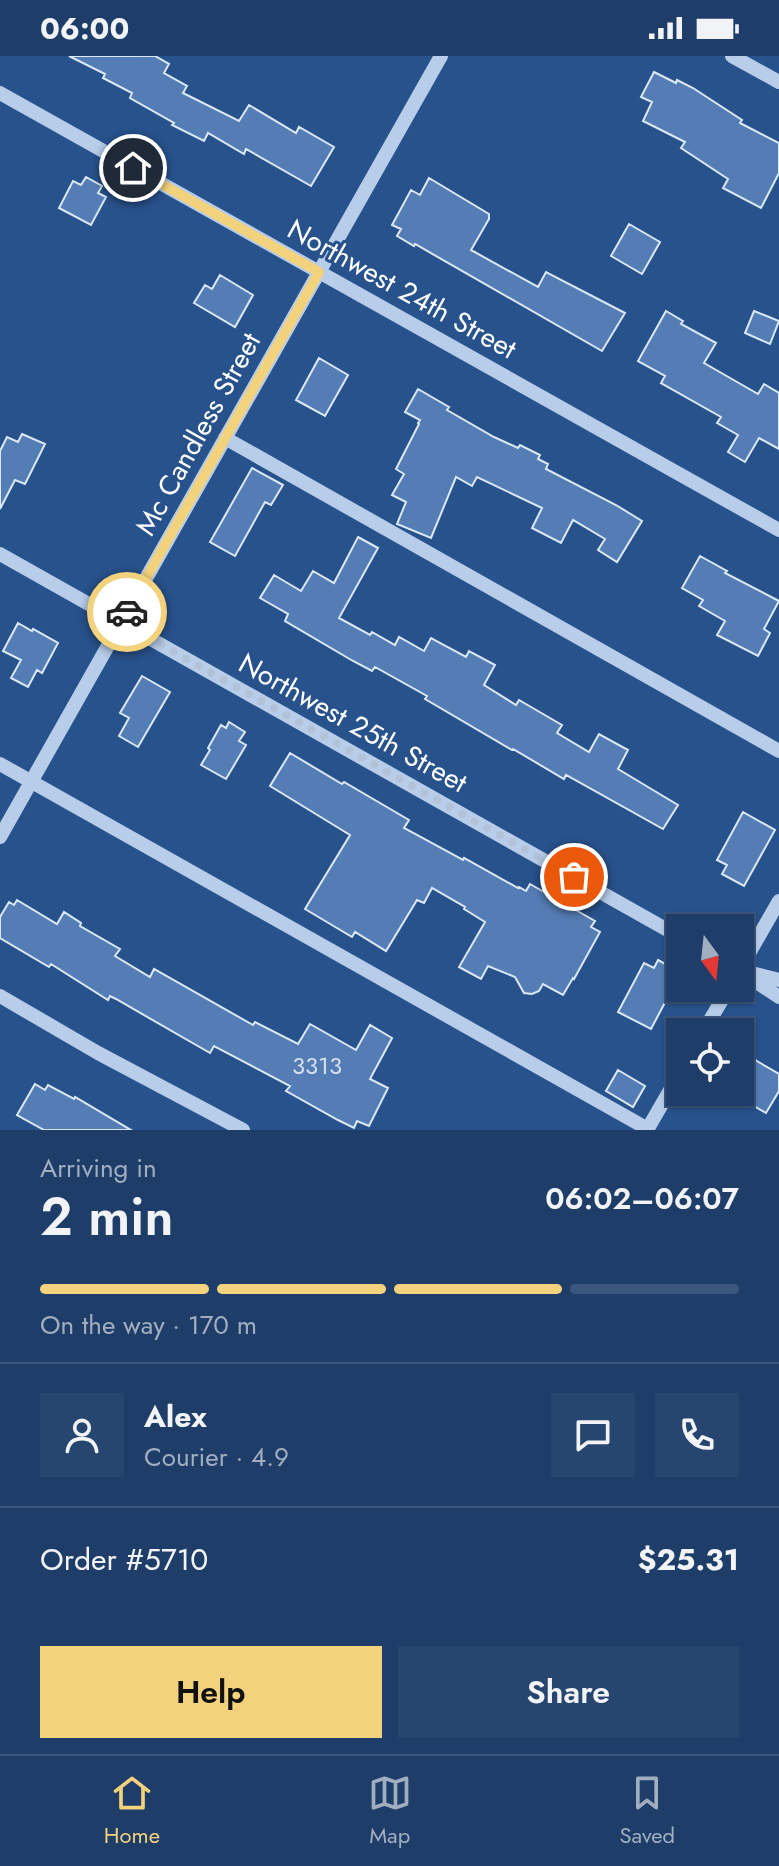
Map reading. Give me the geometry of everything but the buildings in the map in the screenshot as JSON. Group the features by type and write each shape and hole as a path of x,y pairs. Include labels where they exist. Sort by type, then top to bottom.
{"street":[{"name":"Mc Candless Street","path":"0,837 441,56"},
{"path":"732,56 779,82"},
{"name":"Northwest 24th Street","path":"0,93 779,530"},
{"path":"225,438 779,751"},
{"name":"Northwest 25th Street","path":"0,554 666,929"},
{"path":"0,764 647,1129 666,1097"},
{"path":"754,945 779,901"},
{"path":"754,974 779,980"},
{"path":"754,980 779,997"},
{"path":"0,996 98,1053 243,1130"}],"way so far":[{"path":"127,612 121,622 574,877"}],"route":[{"path":"127,612 319,272 133,168"}]}
